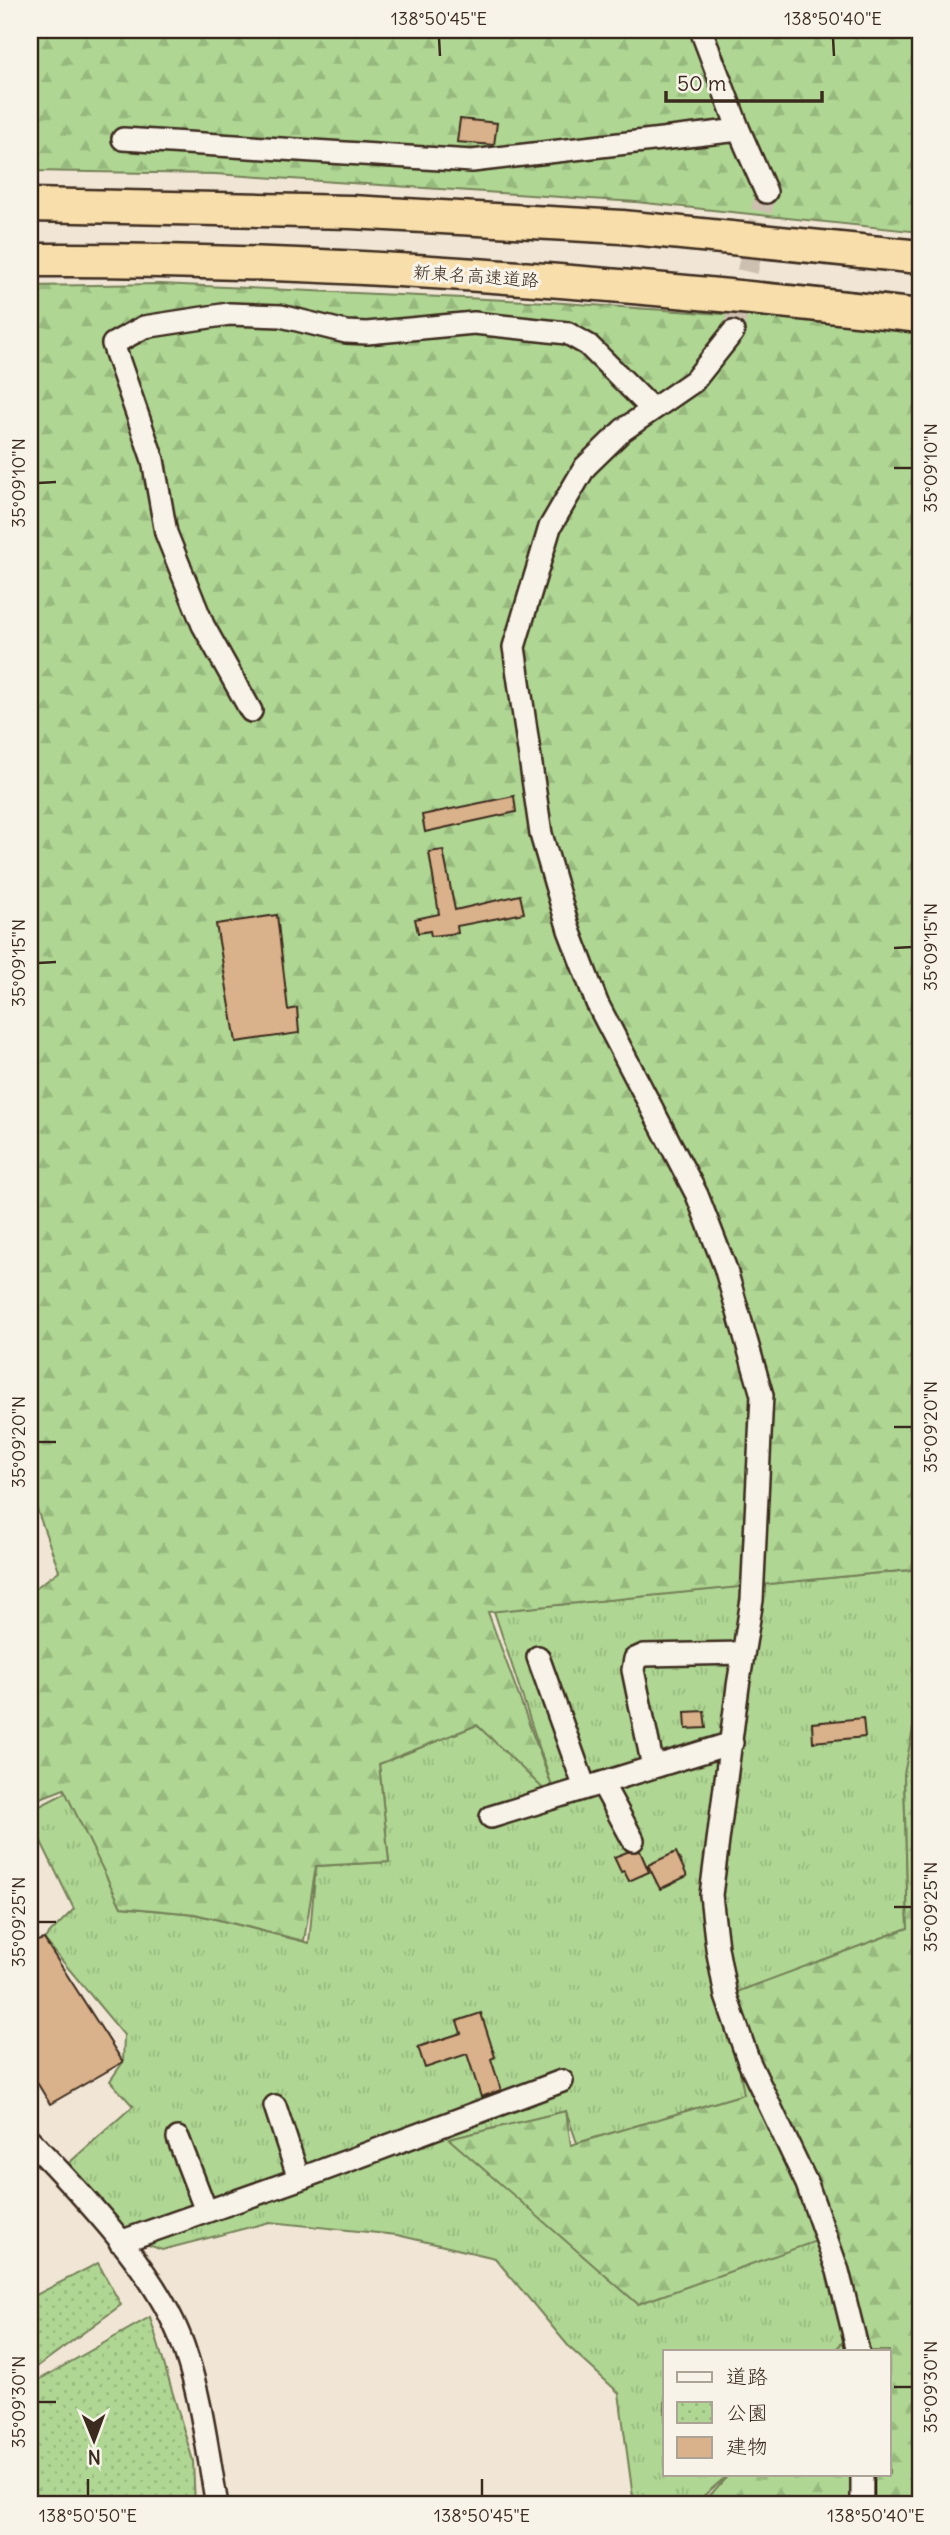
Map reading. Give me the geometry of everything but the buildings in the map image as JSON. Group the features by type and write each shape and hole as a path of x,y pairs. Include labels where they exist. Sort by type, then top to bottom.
{"highway":[{"path":"30,205 351,212 622,227 920,257"},
{"name":"新東名高速道路","path":"30,260 268,265 482,275 689,292 920,316"}],"street":[{"path":"701,30 766,192"},
{"path":"123,139 472,161 739,130"},
{"path":"251,711 203,625 166,533 153,460 113,344 144,327 229,314 281,316 346,332 367,333 474,323 543,330 567,333 588,345 652,409"},
{"path":"733,332 694,381 623,430 585,467 550,527 514,647 541,834 569,930 597,1003 696,1195 725,1267 762,1395 752,1600 711,1895 726,1996 748,2062 807,2184 838,2271 858,2350"},
{"path":"653,1767 633,1670 635,1659 644,1655 743,1653"},
{"path":"538,1657 593,1786 634,1840"},
{"path":"491,1817 732,1743"},
{"path":"120,2242 562,2081"},
{"path":"275,2106 299,2179"},
{"path":"178,2138 206,2211"},
{"path":"30,2140 78,2191 120,2242 166,2308 186,2353 217,2505"},
{"path":"862,2476 862,2505"}],"green space":[{"path":"30,30 920,30 920,232 636,202 215,174 30,171"},
{"path":"160,284 549,302 881,325 920,334 920,1569 488,1612 558,1803 477,1725 379,1764 389,1862 316,1866 304,1941 195,1914 121,1907 64,1789 30,1802 30,1592 59,1571 30,1490 30,286"},
{"path":"920,1569 920,1699 904,1781 908,1928 738,1992 745,2094 577,2143 566,2111 450,2139 831,2236 857,2325 836,2350 663,2350 663,2476 727,2476 693,2505 634,2505 619,2393 570,2348 495,2258 397,2235 270,2222 162,2250 124,2236 69,2163 133,2106 110,2081 123,2062 124,2035 44,1939 74,1909 30,1819 30,1811 71,1790 121,1907 195,1914 309,1943 316,1866 389,1862 379,1764 477,1725 555,1795 494,1611"},
{"path":"920,1694 920,2505 696,2505 727,2476 890,2476 890,2350 836,2350 857,2325 835,2263 839,2233 638,2304 449,2139 566,2111 571,2145 744,2094 726,1996 908,1928 904,1774"},
{"path":"98,2263 121,2305 30,2372 30,2298"},
{"path":"150,2317 193,2461 195,2505 30,2505 30,2385"}],"tunnel":[{"path":"733,332 766,192"}]}
